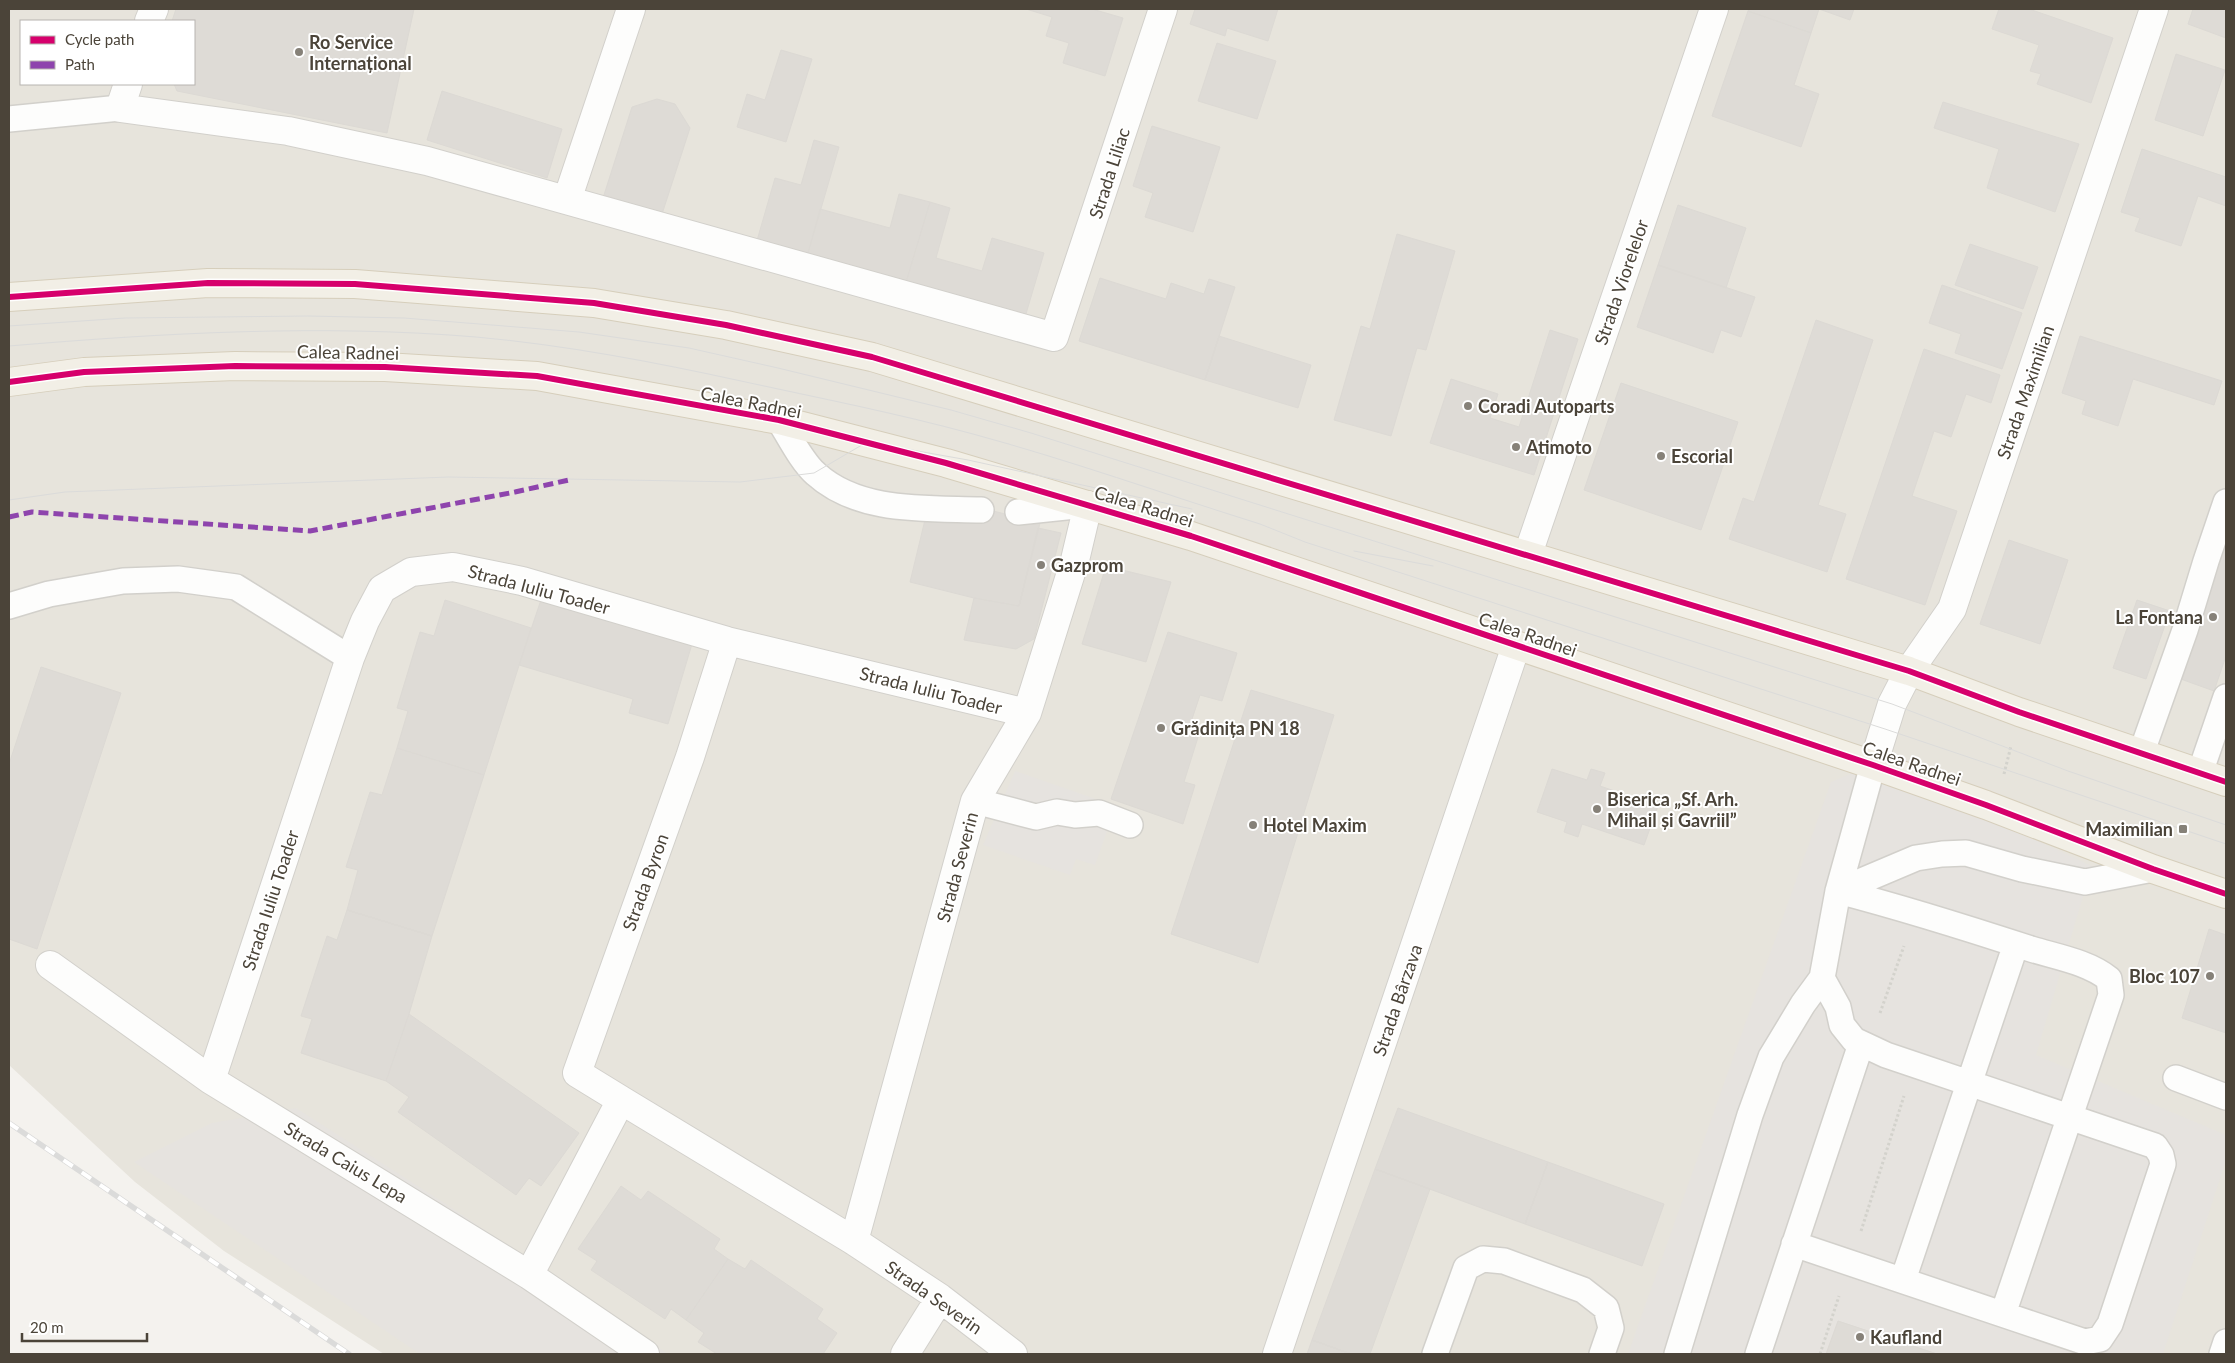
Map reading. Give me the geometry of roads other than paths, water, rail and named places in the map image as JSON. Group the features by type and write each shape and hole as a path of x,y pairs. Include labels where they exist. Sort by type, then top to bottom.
{"main road":[{"path":"9,297 208,283 355,284 594,303 716,324 872,357 1528,554 1909,672 2226,782"},
{"name":"Calea Radnei","path":"9,382 84,372 235,366 385,367 537,376 779,420 893,449 1191,536 1873,765 1986,805 2153,869 2226,894"}],"street":[{"path":"124,96 427,161 567,200 630,9"},
{"name":"Strada Liliac","path":"567,200 1054,337 1163,9"},
{"name":"Strada Viorelelor","path":"1528,554 1714,9"},
{"name":"Strada Maximilian","path":"1873,765 1892,704 1909,672 1952,609 2154,9"},
{"name":"Strada Severin","path":"854,1241 975,801 1027,713 1075,560 1088,505"},
{"name":"Strada Iuliu Toader","path":"211,1080 350,658 365,621 382,589 411,572 453,567 522,582 727,641 1027,713"},
{"name":"Strada Byron","path":"617,1108 577,1073 690,757 727,641"},
{"name":"Strada Bârzava","path":"1277,1354 1516,646"},
{"name":"Strada Caius Lepa","path":"50,965 211,1080 529,1275 645,1354"},
{"path":"529,1275 617,1108"},
{"name":"Strada Severin","path":"617,1108 854,1241 940,1298 1014,1354"},
{"path":"905,1354 940,1298"}],"lane":[{"path":"9,119 124,96"},
{"path":"779,420 814,472 835,489 858,498 906,508 981,510"},
{"path":"2141,754 2185,630 2226,502"},
{"path":"1018,512 1088,505"},
{"path":"9,606 49,594 123,581 178,579 236,587 350,658"},
{"path":"2200,773 2226,697"},
{"path":"1677,1354 1750,1115 1771,1058 1803,1004 1822,978 1838,891 1873,765"},
{"path":"975,801 1036,817 1057,812 1075,815 1099,813 1130,825"},
{"path":"1838,891 1916,858 1942,854 1966,853 2022,869 2085,882 2153,869"},
{"path":"1838,891 1916,912 2097,970 2108,979 2110,995 2003,1314"},
{"path":"1903,1280 2016,944"},
{"path":"1794,1244 2085,1342 2100,1339 2110,1324 2163,1164 2161,1154 2155,1146 2069,1118 1861,1044 1854,1040 1842,1025 1838,1006 1822,978"},
{"path":"1758,1354 1861,1044"},
{"path":"2176,1078 2226,1097"},
{"path":"1435,1354 1466,1268 1483,1259 1504,1261 1583,1290 1606,1308 1611,1328 1602,1354"},
{"path":"2222,1354 2226,1342"}],"tram line":[{"path":"9,326 125,318 308,316 404,318 579,332 689,348 778,368 951,410 1031,433 1892,704 2068,771 2226,825"},
{"path":"9,346 125,337 242,332 359,331 476,337 576,349 642,361 886,412 1009,444 1260,524 1305,542 1885,729 2226,844"},
{"path":"9,500 65,492 448,477 740,482 814,473 867,442 968,460 1192,509"},
{"path":"1354,551 1433,566"}],"railway":[{"path":"9,1123 349,1354"}],"place":[{"name":"Ro Service Internațional","path":"299,52"},
{"name":"Coradi Autoparts","path":"1468,406"},
{"name":"Atimoto","path":"1516,447"},
{"name":"Escorial","path":"1661,456"},
{"name":"Gazprom","path":"1041,565"},
{"name":"La Fontana","path":"2213,617"},
{"name":"Grădinița PN 18","path":"1161,728"},
{"name":"Biserica „Sf. Arh. Mihail și Gavriil”","path":"1597,809"},
{"name":"Hotel Maxim","path":"1253,825"},
{"name":"Maximilian","path":"2183,829"},
{"name":"Bloc 107","path":"2210,976"},
{"name":"Kaufland","path":"1860,1337"}]}
